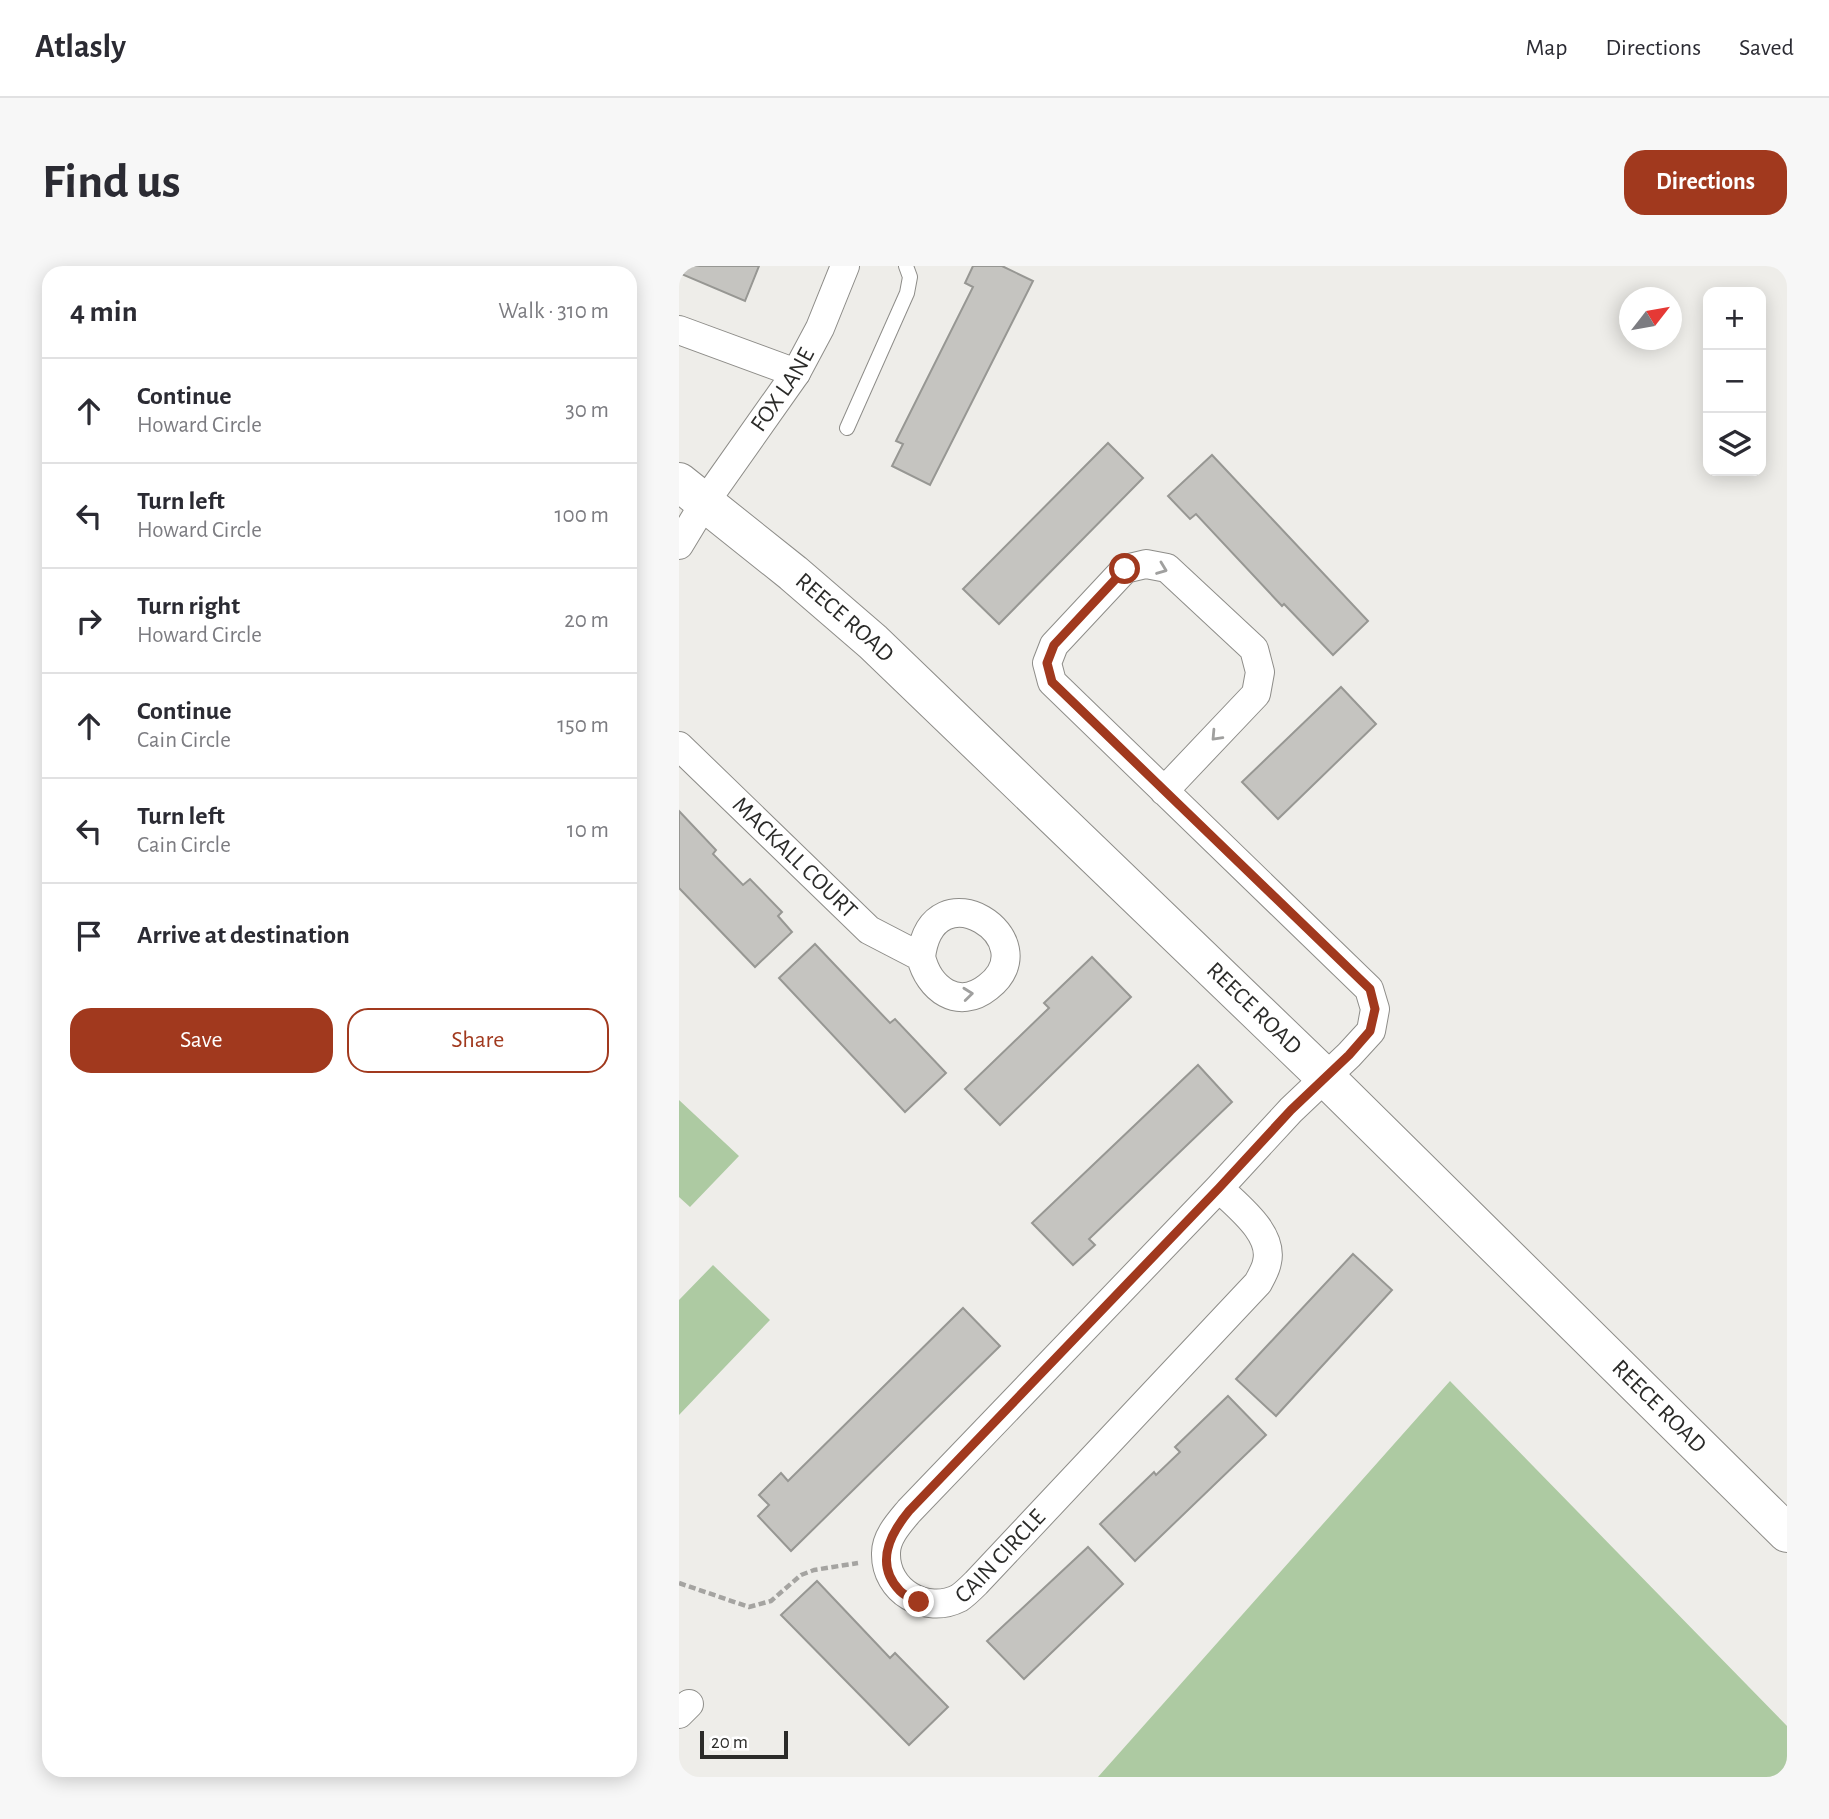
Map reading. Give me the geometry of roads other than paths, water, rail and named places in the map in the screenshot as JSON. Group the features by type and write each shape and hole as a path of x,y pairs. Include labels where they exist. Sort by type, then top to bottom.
{"main road":[{"name":"REECE ROAD","path":"688,496 873,642 1326,1078 1787,1533"}],"street":[{"name":"FOX LANE","path":"679,545 688,496 796,373 820,328 845,266"},
{"path":"679,330 796,373"},
{"path":"1146,564 1167,568 1254,649 1260,672 1256,694 1164,791 1052,682 1047,663 1054,645 1125,569 1146,564"},
{"name":"MACKALL COURT","path":"679,746 869,930 921,957"},
{"name":"CAIN CIRCLE","path":"1164,791 1370,989 1375,1009 1370,1031 1326,1078 1291,1110 893,1530 886,1552 889,1573 900,1591 919,1602 939,1604 959,1598 976,1584 1258,1283 1268,1261 1265,1239 1249,1218 1219,1188"}],"lane":[{"path":"848,428 907,293 910,277 906,266"}]}
